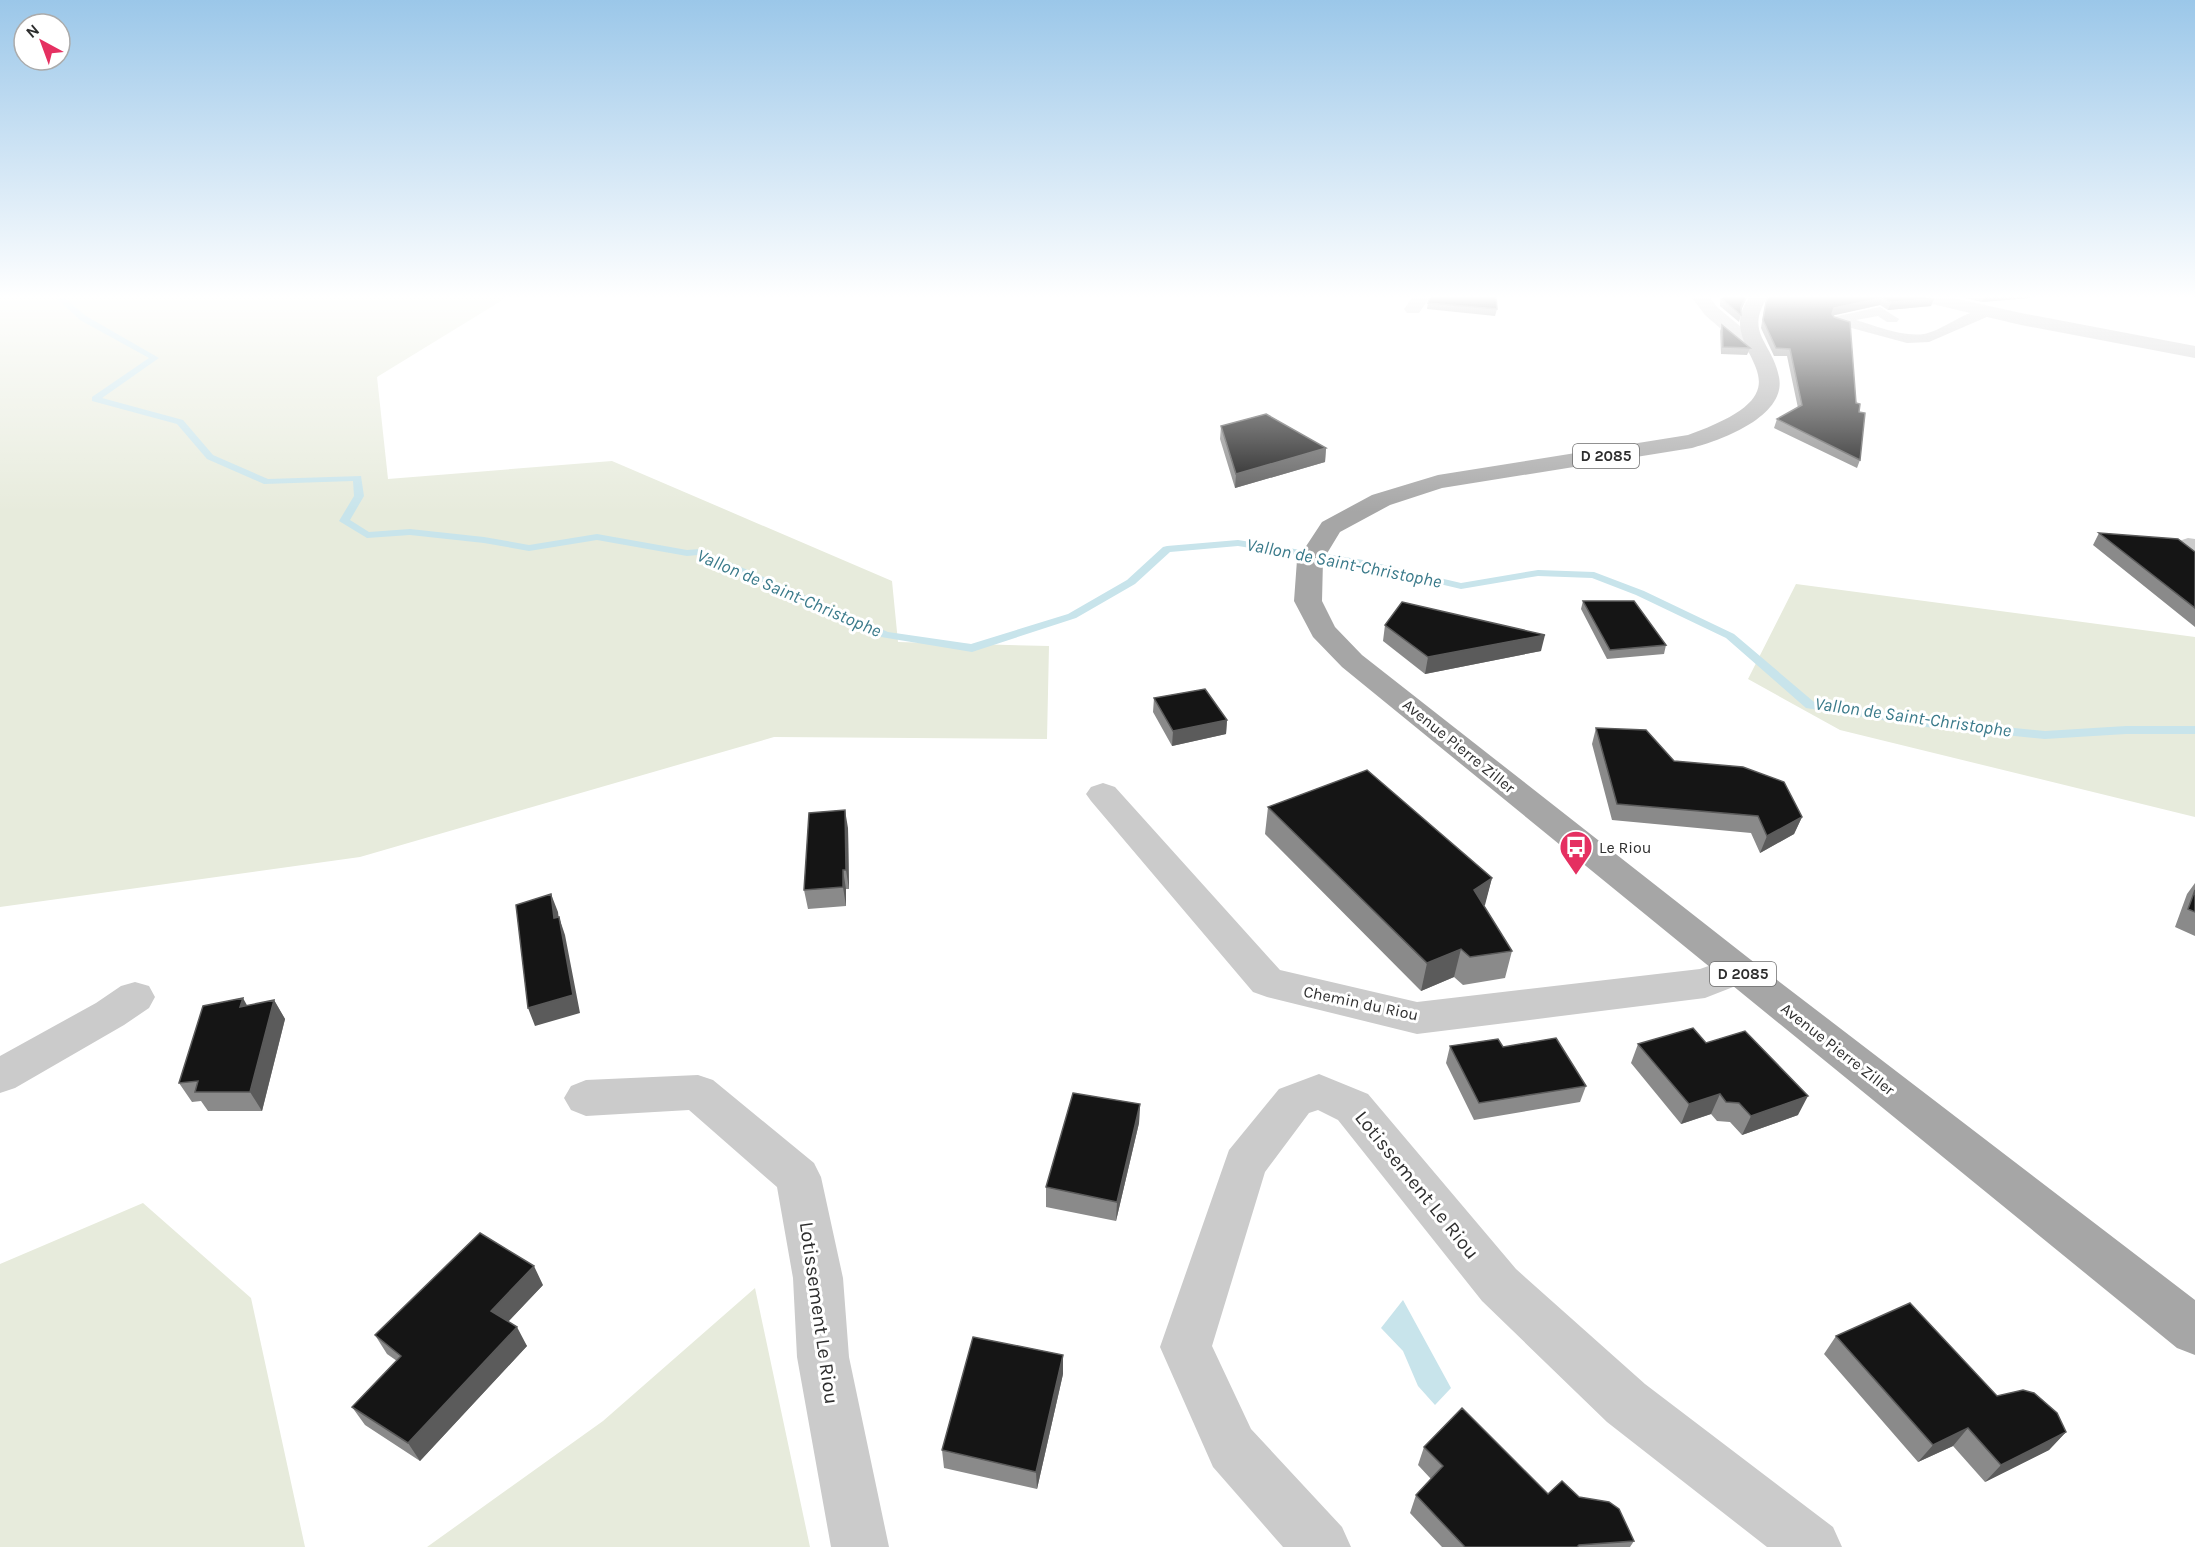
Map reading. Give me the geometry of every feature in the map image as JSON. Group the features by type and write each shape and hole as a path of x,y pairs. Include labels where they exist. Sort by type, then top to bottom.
{"main road":[{"name":"Avenue Pierre Ziller","path":"1765,367 1770,390 1765,400 1750,414 1726,428 1692,441 1438,482 1381,500 1331,526 1310,560 1308,601 1323,631 1352,661 1737,970 2195,1331"}],"street":[{"name":"Chemin du Riou","path":"1103,795 1267,982 1417,1018 1705,983 1737,970"},
{"path":"0,1076 110,1014 135,997"},
{"name":"Lotissement Le Riou","path":"1322,1547 1232,1448 1186,1347 1245,1164 1294,1101 1319,1090 1353,1107 1499,1285 1626,1403 1813,1547"},
{"name":"Lotissement Le Riou","path":"586,1098 698,1092 798,1177 818,1278 823,1357 860,1547"}],"shaded area":[{"path":"0,367 393,367 377,377 388,479 612,461 892,581 898,642 1049,646 1047,739 774,737 360,857 0,907"},
{"path":"1796,584 2195,637 2195,817 1840,730 1748,679"},
{"path":"143,1203 251,1298 305,1547 0,1547 0,1264"},
{"path":"755,1288 810,1547 427,1547 603,1421"}],"water":[{"path":"1403,1300 1451,1388 1435,1405 1418,1386 1403,1351 1381,1328"}],"building":[{"path":"1794,367 1853,367 1856,403 1860,404 1859,412 1865,413 1860,460 1777,419 1802,405"},
{"path":"1266,414 1326,448 1236,474 1221,426"},
{"path":"2099,533 2178,539 2195,552 2195,608"},
{"path":"1583,601 1634,601 1666,645 1610,650"},
{"path":"1402,602 1545,635 1428,657 1385,625"},
{"path":"1205,689 1227,720 1173,731 1154,698"},
{"path":"1596,728 1646,730 1674,761 1743,767 1784,782 1802,817 1767,836 1758,816 1617,804"},
{"path":"1367,770 1492,878 1474,890 1512,951 1470,957 1461,949 1427,963 1268,807"},
{"path":"845,810 846,870 843,870 843,887 804,890 809,813"},
{"path":"2195,890 2195,912 2188,909"},
{"path":"551,894 554,918 559,917 573,995 528,1008 516,905"},
{"path":"243,998 240,1007 274,1000 250,1092 195,1092 198,1081 179,1083 203,1006"},
{"path":"1693,1028 1706,1043 1745,1031 1808,1096 1751,1116 1739,1103 1726,1102 1720,1094 1689,1104 1638,1044"},
{"path":"1556,1038 1586,1086 1479,1103 1450,1046 1498,1039 1503,1047"},
{"path":"1073,1093 1140,1104 1117,1202 1046,1187"},
{"path":"480,1233 534,1266 491,1311 517,1327 408,1443 352,1407 401,1356 375,1335"},
{"path":"1910,1303 1997,1396 2023,1390 2034,1393 2057,1413 2066,1432 2001,1465 1968,1428 1933,1445 1836,1336"},
{"path":"973,1337 1063,1355 1036,1472 942,1450"},
{"path":"1462,1408 1548,1494 1562,1481 1579,1497 1609,1502 1619,1509 1634,1541 1577,1547 1465,1547 1416,1495 1443,1466 1424,1447"}],"waterway":[{"name":"Vallon de Saint-Christophe","path":"142,367 95,399 180,422 210,457 267,482 358,478 359,496 344,521 367,535 410,532 484,540 529,548 597,537 687,553 700,552 885,635 972,648 1072,616 1131,582 1167,549 1238,543 1363,563 1461,586 1538,573 1594,575 1640,593 1730,636 1810,705 1926,723 2045,735 2126,730 2195,730"}],"place":[{"name":"Le Riou","path":"1576,876"}]}
